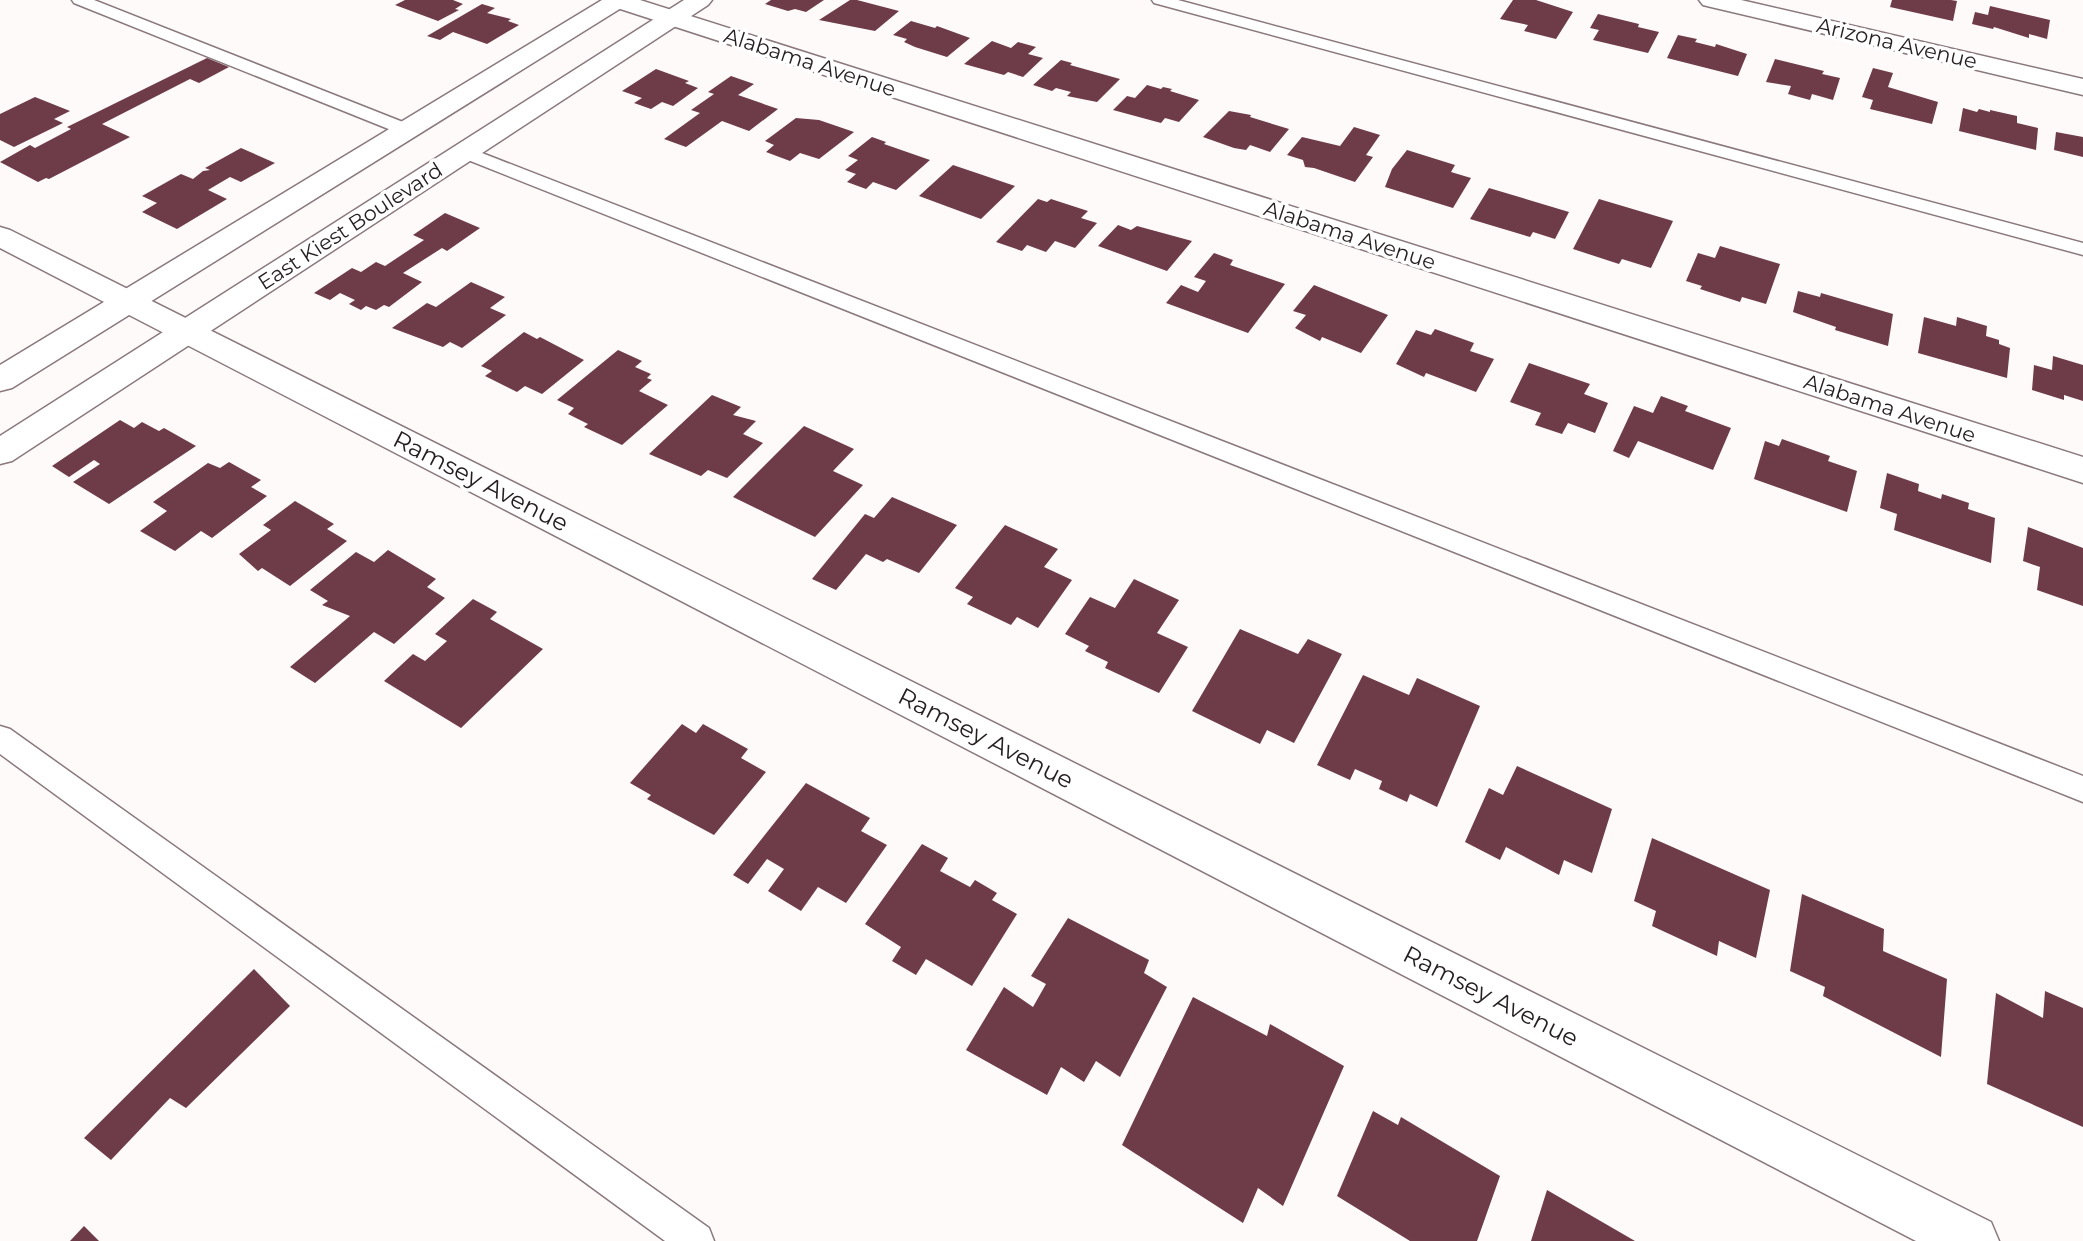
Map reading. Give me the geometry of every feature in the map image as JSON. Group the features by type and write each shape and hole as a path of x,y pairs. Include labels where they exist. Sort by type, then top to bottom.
{"street":[{"name":"East Kiest Boulevard","path":"0,380 617,0"},
{"name":"Alabama Avenue","path":"617,0 2083,470"},
{"name":"East Kiest Boulevard","path":"0,452 700,0"},
{"name":"Arizona Avenue","path":"1711,0 2083,87"},
{"name":"Ramsey Avenue","path":"0,236 1972,1241"}],"lane":[{"path":"80,0 407,130"},
{"path":"1160,0 2083,249"},
{"path":"464,152 2083,789"},
{"path":"0,738 696,1241"}],"building":[{"path":"405,0 453,0 463,4 455,9 459,10 438,21 395,5"},
{"path":"771,0 824,0 806,12 795,9 788,11 765,4"},
{"path":"850,0 899,11 875,31 819,20"},
{"path":"1513,0 1536,0 1573,12 1556,39 1524,31 1528,25 1500,19"},
{"path":"1892,0 1957,1 1953,21 1890,7"},
{"path":"482,4 495,8 487,13 511,19 508,21 519,25 487,44 453,32 440,40 427,36"},
{"path":"1990,6 2050,20 2047,39 2029,34 2029,38 1994,27 1993,29 1972,24 1975,12 1988,15"},
{"path":"1598,14 1659,32 1648,53 1593,40 1599,30 1590,28"},
{"path":"911,21 935,28 937,26 970,38 947,57 915,47 904,42 907,39 893,35"},
{"path":"1678,35 1697,39 1695,42 1715,47 1716,44 1747,54 1738,76 1667,58"},
{"path":"992,41 1011,48 1018,42 1036,47 1028,54 1043,58 1023,77 1008,72 1004,75 964,64"},
{"path":"207,58 229,67 199,83 190,79 102,124 130,137 49,179 38,182 0,162 30,145 35,148 71,129 67,127"},
{"path":"1775,59 1824,71 1822,74 1840,78 1833,100 1812,94 1810,100 1788,94 1791,86 1766,82"},
{"path":"1061,60 1120,79 1097,102 1067,96 1071,92 1056,88 1052,91 1033,85"},
{"path":"1873,68 1893,73 1888,87 1938,102 1932,124 1870,109 1873,100 1862,97"},
{"path":"656,69 689,81 685,83 698,88 673,106 662,102 651,109 634,103 642,98 622,91"},
{"path":"731,76 754,84 738,95 778,109 749,131 722,121 686,147 664,139 700,113 691,110 714,94 708,92"},
{"path":"1147,85 1172,89 1170,91 1199,100 1179,122 1165,118 1161,123 1113,110 1127,96 1135,98"},
{"path":"35,97 70,111 54,119 63,123 14,147 0,140 0,114"},
{"path":"1963,108 2017,116 2017,123 2038,128 2036,150 1959,131"},
{"path":"1229,111 1251,115 1250,117 1289,129 1270,152 1250,145 1246,150 1234,148 1203,137"},
{"path":"796,118 819,120 854,132 819,159 800,153 790,161 766,152 774,145 765,141"},
{"path":"1354,127 1380,135 1366,155 1373,157 1355,182 1305,167 1303,160 1287,155 1302,137 1340,146"},
{"path":"2056,132 2083,137 2083,157 2054,150"},
{"path":"872,137 930,160 896,190 873,182 866,189 847,182 856,174 845,170 858,160 848,156"},
{"path":"241,148 275,163 241,182 230,177 208,190 227,199 177,229 142,212 157,203 142,196 181,174 193,179 203,171 210,170 205,168"},
{"path":"1407,150 1455,165 1451,172 1471,178 1453,208 1385,187 1392,169"},
{"path":"953,165 1015,186 981,219 919,196"},
{"path":"1489,188 1569,212 1555,239 1533,232 1530,237 1470,219"},
{"path":"1038,199 1047,202 1051,199 1088,211 1081,218 1097,223 1075,248 1055,241 1046,252 1027,245 1022,251 996,242"},
{"path":"1599,199 1673,221 1651,268 1622,259 1619,264 1573,249"},
{"path":"445,213 480,228 447,251 442,248 403,273 422,282 389,307 384,305 376,310 366,306 361,310 349,304 355,300 340,293 330,300 314,293 352,268 361,272 376,262 385,266 424,240 413,235"},
{"path":"1118,225 1131,230 1137,226 1192,241 1167,271 1098,246"},
{"path":"1720,246 1780,264 1766,304 1742,297 1740,302 1700,289 1702,286 1686,281 1698,253 1715,258"},
{"path":"1214,253 1233,260 1230,265 1285,284 1248,333 1166,303 1181,285 1198,292 1206,281 1194,277"},
{"path":"471,282 505,297 490,308 506,315 462,348 450,342 443,347 392,328 427,303 436,307"},
{"path":"1314,285 1388,315 1361,353 1322,337 1320,341 1295,328 1306,315 1293,311"},
{"path":"1798,291 1820,297 1821,293 1893,314 1888,346 1835,330 1836,327 1793,312"},
{"path":"1924,317 1956,326 1957,317 1987,326 1986,336 1999,340 1999,344 2010,348 2007,378 1918,353"},
{"path":"1435,329 1474,343 1470,351 1494,359 1476,392 1426,373 1424,377 1396,364 1416,330 1431,335"},
{"path":"524,332 537,339 540,337 584,360 542,394 525,386 517,392 485,376 492,371 481,366"},
{"path":"618,350 642,361 635,367 651,374 647,378 652,380 639,391 668,405 622,445 584,427 588,424 568,414 574,408 557,400"},
{"path":"2053,356 2083,365 2083,401 2064,395 2064,400 2032,390 2034,365 2052,370"},
{"path":"1529,363 1590,384 1584,394 1608,403 1595,433 1568,423 1562,434 1535,425 1541,413 1510,402"},
{"path":"712,395 741,407 733,415 756,421 743,434 763,443 727,478 708,470 701,476 649,454"},
{"path":"1661,396 1688,406 1685,411 1731,428 1713,470 1638,441 1629,458 1613,451 1634,406 1653,413"},
{"path":"120,420 134,428 142,422 159,431 164,428 196,446 109,504 73,482 100,464 94,460 69,477 52,466"},
{"path":"804,426 854,449 833,471 863,485 815,537 733,497"},
{"path":"1782,439 1830,456 1828,461 1857,471 1847,512 1754,479 1765,441 1779,446"},
{"path":"229,462 261,480 251,487 267,496 212,538 201,531 175,551 140,531 167,511 153,502 208,463 220,468"},
{"path":"1887,473 1919,484 1918,491 1941,499 1942,494 1969,503 1968,509 1995,518 1991,563 1894,530 1897,514 1880,508"},
{"path":"892,497 957,525 919,573 887,559 883,562 866,554 836,590 812,579 865,514 874,518"},
{"path":"295,501 334,524 327,529 347,541 290,586 262,568 258,571 239,554 271,530 263,525"},
{"path":"1005,525 1058,549 1044,567 1072,580 1038,628 1017,617 1011,625 967,604 973,597 955,588"},
{"path":"2028,527 2083,548 2083,606 2037,590 2040,567 2023,561"},
{"path":"388,550 436,579 427,587 445,598 394,644 374,632 315,683 290,667 350,616 322,605 328,601 310,590 356,552 374,562"},
{"path":"1134,579 1179,600 1157,633 1188,647 1159,693 1105,668 1108,662 1085,651 1089,646 1065,634 1090,597 1115,608"},
{"path":"473,599 497,612 490,619 543,649 461,728 384,681 413,654 425,661 447,641 435,634"},
{"path":"1240,629 1298,654 1308,639 1342,654 1294,743 1267,730 1260,744 1192,711"},
{"path":"1363,675 1409,695 1417,678 1480,706 1437,807 1410,794 1407,802 1379,789 1382,781 1355,769 1350,780 1317,765"},
{"path":"682,724 696,733 703,724 748,749 741,758 766,772 714,835 647,799 651,795 630,783"},
{"path":"1517,766 1612,809 1592,873 1564,860 1559,875 1506,847 1500,860 1465,842 1489,788 1503,795"},
{"path":"806,783 870,818 861,831 887,845 846,903 818,887 801,911 768,891 784,869 767,859 748,884 733,875"},
{"path":"1652,838 1770,890 1756,958 1719,941 1717,956 1652,926 1656,911 1634,901"},
{"path":"922,844 948,858 940,871 970,887 975,880 997,893 992,900 1017,914 972,986 926,959 916,975 892,961 901,947 865,924"},
{"path":"1802,894 1884,929 1883,951 1947,979 1941,1057 1823,996 1825,987 1790,971"},
{"path":"1068,918 1149,960 1144,973 1167,987 1120,1077 1096,1061 1084,1082 1061,1067 1047,1095 966,1050 1004,987 1033,1007 1046,984 1031,976"},
{"path":"254,969 290,1006 186,1108 170,1098 111,1160 84,1138"},
{"path":"2045,991 2083,1008 2083,1127 1987,1084 1996,993 2043,1018"},
{"path":"1193,997 1267,1036 1270,1024 1344,1066 1283,1206 1258,1188 1243,1223 1122,1145"},
{"path":"1373,1111 1398,1125 1401,1117 1500,1176 1477,1241 1410,1241 1337,1196"},
{"path":"1547,1190 1635,1241 1531,1241"},
{"path":"84,1226 99,1241 70,1241"}]}
